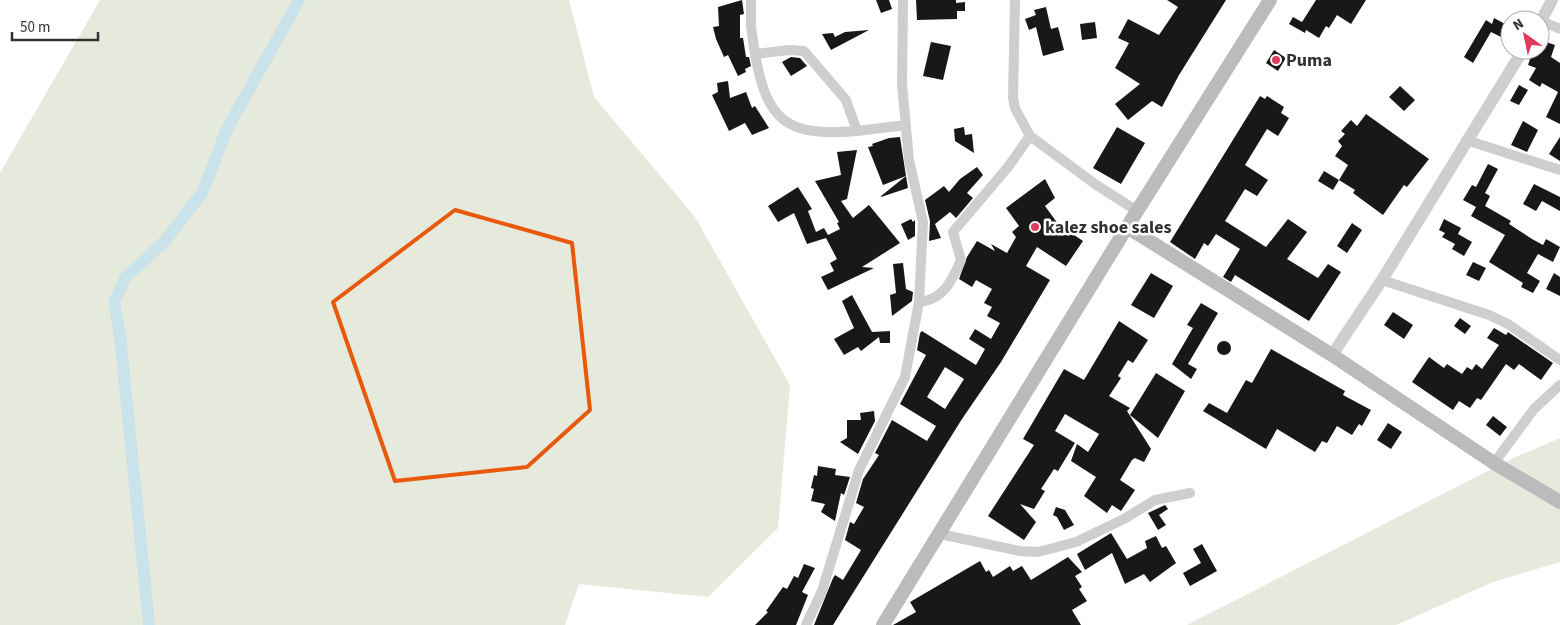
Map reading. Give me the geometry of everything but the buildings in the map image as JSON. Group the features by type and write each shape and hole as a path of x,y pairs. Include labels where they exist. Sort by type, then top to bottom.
{"main road":[{"path":"883,625 1127,227 1270,0"},
{"path":"1127,227 1332,355 1494,463 1560,502"}],"street":[{"path":"751,0 751,27 765,98 780,120 809,130 832,133 906,125"},
{"path":"806,625 822,591 859,470 905,377 918,302 923,222 909,160 902,84 903,0"},
{"path":"1015,0 1013,98 1015,108 1030,136 1095,184 1137,211"},
{"path":"755,54 789,50 804,51 846,100 857,130"},
{"path":"1332,355 1382,280 1517,60"},
{"path":"918,302 936,298 946,288 961,260 953,232 1008,167 1030,136"},
{"path":"1466,140 1560,170"},
{"path":"1382,280 1490,315 1508,324 1560,360"},
{"path":"1494,463 1529,415 1560,385"},
{"path":"940,534 1020,551 1038,552 1085,538 1124,519 1155,500 1190,493"}],"highlighted area":[{"path":"455,210 572,243 590,410 527,467 395,481 333,302"}],"shaded area":[{"path":"100,0 569,0 594,97 695,217 790,385 778,528 708,597 579,584 565,625 0,625 0,173"},
{"path":"1560,438 1560,562 1493,582 1396,625 1187,625 1511,459"}],"waterway":[{"path":"149,625 120,336 114,302 126,277 165,241 202,193 226,131 299,0"}],"place":[{"name":"Puma","path":"1276,60"},
{"name":"kalez shoe sales","path":"1035,227"}]}
